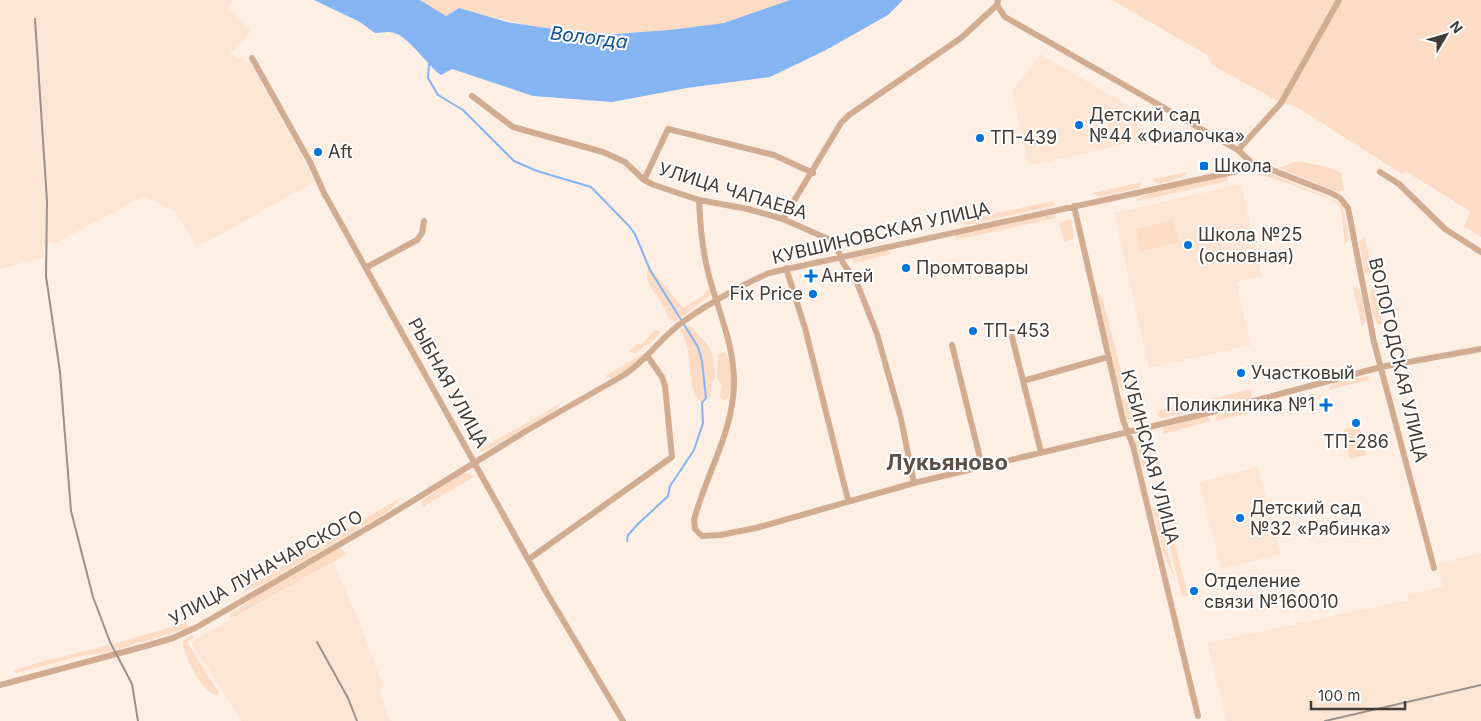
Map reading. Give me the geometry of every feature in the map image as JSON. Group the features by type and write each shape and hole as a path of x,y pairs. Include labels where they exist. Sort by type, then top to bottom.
{"street":[{"path":"1238,150 1280,104 1339,0"},
{"path":"783,219 813,173 841,123 850,114 961,38 998,3"},
{"name":"ВОЛОГОДСКАЯ УЛИЦА","path":"998,3 1005,17 1238,150 1256,167 1267,168 1331,193 1346,204 1381,367 1434,568"},
{"name":"РЫБНАЯ УЛИЦА","path":"252,58 311,164 324,193 367,267 474,462 566,626 623,721"},
{"name":"УЛИЦА ЧАПАЕВА","path":"472,96 503,121 526,131 603,152 625,162 644,180 698,200 748,209 783,219 831,239 837,244 843,263 857,283 877,334 901,419 914,483"},
{"path":"644,180 668,129 774,155 813,173"},
{"name":"КУВШИНОВСКАЯ УЛИЦА","path":"474,462 620,378 648,356 678,326 756,279 786,268 1256,167"},
{"path":"1380,172 1399,184 1445,229 1481,252"},
{"path":"698,200 700,232 708,272 726,328 734,388 726,433 694,520 695,530 702,536 715,536 756,528 848,500 1381,367 1481,349"},
{"name":"КУБИНСКАЯ УЛИЦА","path":"1074,206 1108,357 1127,431 1133,446 1174,608 1198,716"},
{"path":"367,267 417,240 422,233 424,221"},
{"path":"786,268 805,328 848,500"},
{"path":"1012,337 1041,452"},
{"path":"952,345 982,466"},
{"path":"529,559 672,457 665,386 662,377 648,356"},
{"path":"1023,381 1108,357"},
{"name":"УЛИЦА ЛУНАЧАРСКОГО","path":"0,685 184,634 385,518 474,462"}],"shaded area":[{"path":"0,0 231,0 233,3 228,7 250,29 246,39 229,54 250,62 315,181 211,240 195,245 175,212 145,196 53,244 51,241 43,244 44,257 0,269"},
{"path":"420,0 790,0 748,16 722,23 688,29 622,33 590,32 525,24 459,8 446,16"},
{"path":"1112,0 1481,0 1481,237 1464,226 1471,212 1407,172 1402,174 1295,106 1281,103 1212,65 1207,55"},
{"name":"Детский сад №44 «Фиалочка»","path":"1040,54 1136,110 1142,140 1029,166 1012,91"},
{"path":"1298,161 1331,168 1341,173 1344,190 1339,192 1278,168"},
{"path":"1188,172 1179,178 1157,184 1152,179"},
{"path":"1261,172 1269,173 1337,201 1343,207 1349,239 1345,246 1341,208 1335,201 1269,177 1257,175"},
{"path":"1227,176 1228,181 1138,201 1137,199 1150,193"},
{"path":"1142,182 1139,188 1099,197 1092,193"},
{"name":"Школа №25 (основная)","path":"1241,184 1262,276 1236,282 1251,345 1149,368 1114,213"},
{"path":"1053,201 1054,206 966,225 959,221"},
{"path":"1055,213 1056,218 956,240 954,235"},
{"path":"1071,219 1074,236 1071,240 1064,242 1059,222"},
{"path":"1173,220 1178,243 1141,251 1136,229"},
{"path":"1365,236 1372,273 1365,274 1359,241"},
{"path":"886,250 891,254 854,263 851,259"},
{"path":"649,266 683,308 704,295 708,289 711,290 711,295 676,321 669,319 648,282 647,272"},
{"path":"1356,287 1360,290 1366,320 1362,327 1353,288"},
{"path":"1375,288 1382,324 1378,325 1372,312 1370,291"},
{"path":"1099,292 1103,300 1126,390 1122,390 1119,386 1098,298"},
{"path":"689,325 710,347 713,359 715,379 712,382 710,397 702,403 696,396 693,388 688,349 680,330"},
{"path":"655,330 661,331 654,340 635,353 629,352 636,344 642,344"},
{"path":"646,352 621,373 611,378 605,376"},
{"path":"724,352 732,377 731,391 725,401 720,397 722,385 717,378 718,354"},
{"path":"1368,376 1369,380 1328,390 1333,383"},
{"path":"1251,389 1252,396 1249,399 1164,418 1160,418 1157,414 1161,410"},
{"path":"1127,395 1135,418 1127,420 1122,400"},
{"path":"1277,398 1282,403 1256,410 1255,406 1258,403"},
{"path":"561,403 556,410 483,452 479,450"},
{"path":"1244,407 1249,409 1250,413 1215,421 1218,414"},
{"path":"1208,416 1211,421 1163,434 1163,426"},
{"path":"1359,426 1366,455 1350,459 1343,430"},
{"path":"1141,441 1149,473 1144,470 1135,442"},
{"name":"Детский сад №32 «Рябинка»","path":"1258,467 1281,554 1221,569 1199,482"},
{"path":"464,473 475,476 421,508 422,500"},
{"path":"400,498 386,513 362,527 359,522"},
{"path":"1165,505 1188,595 1182,597 1160,506"},
{"path":"1157,507 1174,575 1166,560 1152,508"},
{"path":"357,523 360,528 265,583 245,591 244,589"},
{"path":"341,547 346,555 231,619 229,616 250,600"},
{"path":"1481,553 1481,721 1227,721 1207,643 1408,600 1408,595 1444,586 1438,564"},
{"path":"333,563 359,620 382,684 380,695 390,721 242,721 191,642"},
{"path":"186,623 189,628 116,650 113,644"},
{"path":"192,634 194,637 187,642 219,693 217,695 205,688 189,663 183,641"},
{"path":"110,645 112,651 77,657 17,673 12,671 40,662"}],"water":[{"name":"Вологда","path":"314,0 420,0 446,16 459,8 507,22 567,31 615,34 670,30 724,23 790,0 903,0 888,15 826,50 770,77 687,88 612,102 533,96 452,69 441,75 407,40 390,32 375,33 360,22"}],"waterway":[{"path":"429,64 428,78 438,95 463,110 514,161 537,171 591,187 629,226 635,234 650,270 698,347 702,361 706,398 702,403 703,423 694,450 670,486 668,496 638,524 628,535 627,541"}],"railway":[{"path":"35,19 47,201 46,276 60,372 71,511 93,597 110,642 132,684 138,721"},
{"path":"317,642 348,698 357,721"},
{"path":"1325,721 1481,685"}],"place":[{"name":"Детский сад №44 «Фиалочка»","path":"1079,125"},
{"name":"ТП-439","path":"980,138"},
{"name":"Aft","path":"318,152"},
{"name":"Школа","path":"1204,166"},
{"name":"Школа №25 (основная)","path":"1188,245"},
{"name":"Промтовары","path":"906,268"},
{"name":"Антей","path":"811,276"},
{"name":"Fix Price","path":"813,294"},
{"name":"ТП-453","path":"973,331"},
{"name":"Участковый","path":"1241,373"},
{"name":"Поликлиника №1","path":"1326,405"},
{"name":"ТП-286","path":"1356,423"},
{"name":"Детский сад №32 «Рябинка»","path":"1240,518"},
{"name":"Отделение связи №160010","path":"1194,591"}],"district":[{"name":"Лукьяново","path":"947,462"}]}
